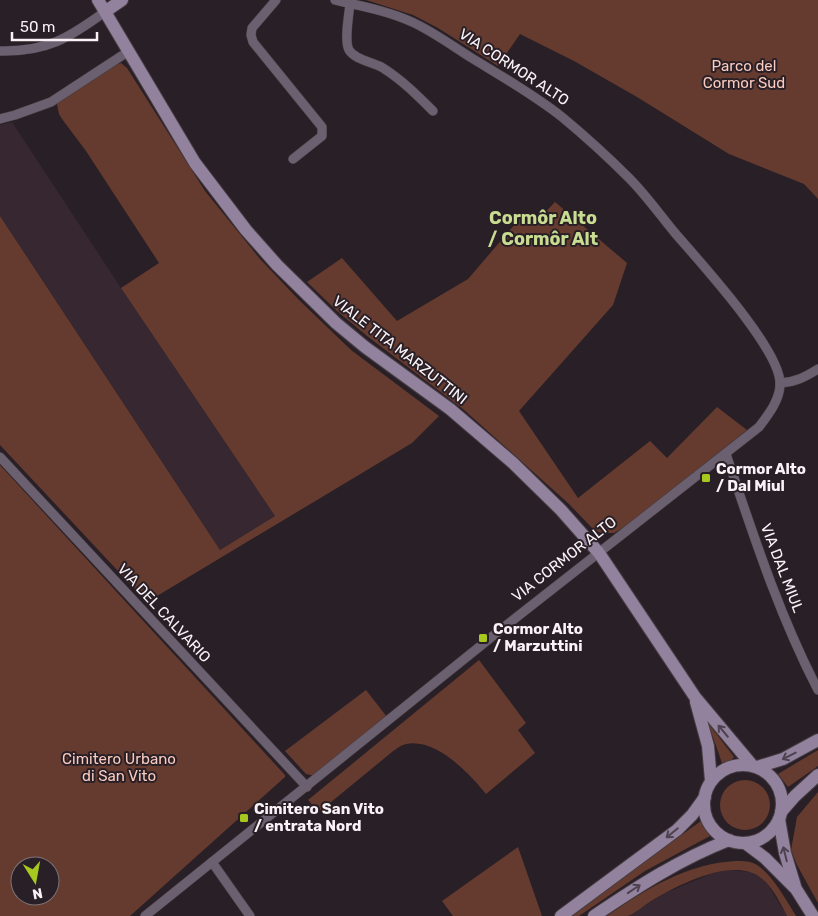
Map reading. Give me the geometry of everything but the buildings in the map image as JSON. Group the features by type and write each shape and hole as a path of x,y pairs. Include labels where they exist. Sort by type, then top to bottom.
{"street":[{"name":"VIALE TITA MARZUTTINI","path":"98,0 196,163 246,230 277,265 336,323 364,347 450,410 513,463 561,510 599,553 695,697 754,766"},
{"path":"0,51 35,49 54,44 87,25 122,0"},
{"path":"276,0 252,28 253,42 322,126 323,132 322,136 293,159"},
{"name":"VIA CORMOR ALTO","path":"145,916 499,631 726,454 762,422 779,393 778,372 772,359 729,296 629,179 563,118 542,102 423,28 396,16 335,0"},
{"path":"350,4 348,49 354,56 382,67 401,81 433,111"},
{"path":"0,119 51,102 129,51"},
{"path":"780,383 803,379 818,369"},
{"name":"VIA DAL MIUL","path":"726,454 757,545 783,611 818,690"},
{"name":"VIA DEL CALVARIO","path":"0,457 307,787"},
{"name":"VIALE TITA MARZUTTINI","path":"695,697 708,746 711,781"},
{"path":"561,916 676,830 692,815 704,797 711,781 721,772 732,766 754,766 783,759 818,740"},
{"path":"754,766 766,772 776,784 781,797 780,816 785,853 796,889"},
{"path":"745,843 761,838 769,833 795,796 818,775"},
{"path":"704,797 704,809 709,823 722,837 745,843 765,858 796,889 813,916"},
{"path":"594,916 650,878 693,855 729,840"},
{"path":"212,862 250,916"}],"shaded area":[{"path":"12,122 121,288 275,516 220,550 0,216 0,125"},
{"path":"727,870 752,872 761,878 768,885 787,916 628,916 665,893 713,873"}],"green space":[{"name":"Parco del Cormor Sud","path":"366,0 818,0 818,199 804,184 729,154 637,97 574,61 520,34 498,66 438,28 413,15"},
{"path":"121,63 127,68 205,191 260,259 351,350 439,416 412,443 147,602 0,445 0,216 220,550 275,516 121,288 159,263 86,151 59,114 57,104 60,99"},
{"path":"555,202 627,263 613,305 519,411 578,498 650,441 667,458 717,407 747,430 626,526 614,533 601,533 594,530 569,504 463,409 367,336 307,282 342,258 397,321 468,279 522,216 533,225"},
{"name":"Cimitero Urbano di San Vito","path":"0,465 285,775 130,916 0,916"},
{"path":"479,660 526,723 518,730 535,753 486,794 471,776 440,752 429,746 406,744 397,748 319,812 308,800"},
{"path":"366,690 387,717 315,776 306,774 285,751"},
{"path":"708,723 734,757 730,762 722,763"},
{"path":"818,750 818,766 788,787 778,774"},
{"path":"740,780 750,780 763,787 770,800 770,810 763,823 750,830 740,830 731,826 724,819 720,810 720,800 724,791 731,784"},
{"path":"818,792 818,903 791,850 797,817"},
{"path":"701,821 710,836 645,871 579,916 569,916"},
{"path":"518,847 542,916 453,916 442,901"},
{"path":"747,861 759,866 777,886 796,916 787,916 773,891 761,878 750,872 736,870 722,871 691,881 664,894 630,915 607,916 652,887 684,872 718,863"}],"place":[{"name":"Cormor Alto / Dal Miul","path":"706,478"},
{"name":"Cormor Alto / Marzuttini","path":"483,638"},
{"name":"Cimitero San Vito / entrata Nord","path":"244,818"}],"district":[{"name":"Cormôr Alto / Cormôr Alt","path":"543,228"}]}
